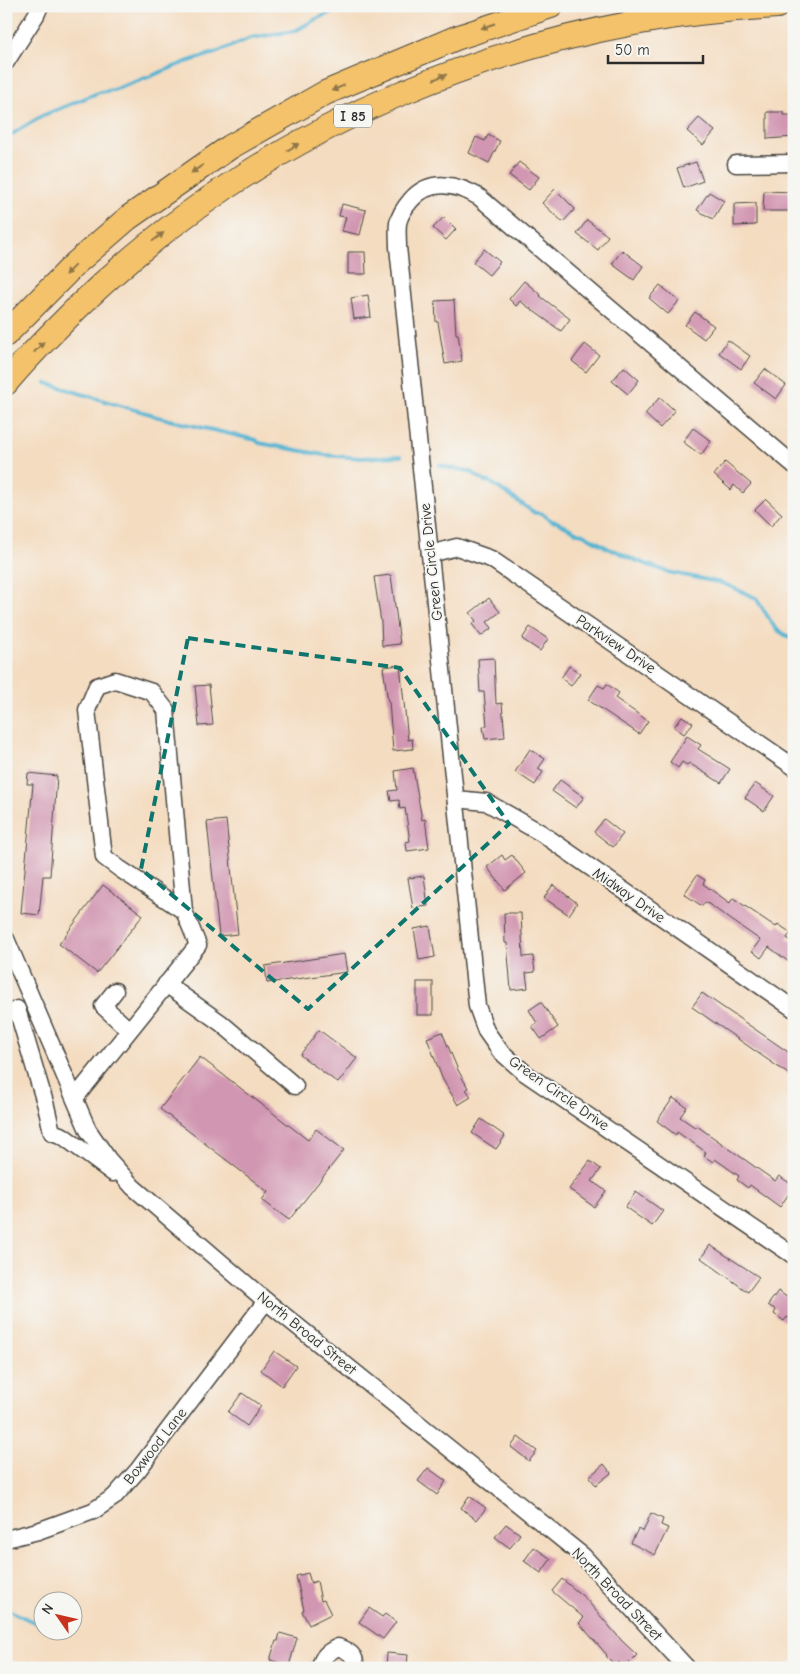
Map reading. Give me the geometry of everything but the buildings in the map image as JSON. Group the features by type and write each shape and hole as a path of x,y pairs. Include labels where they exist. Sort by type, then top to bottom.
{"highway":[{"name":"I 85","path":"6,334 76,263 128,218 230,147 325,93 456,38 551,6"},
{"name":"I 85","path":"6,384 55,329 104,282 156,238 230,185 308,138 390,98 453,71 517,51 629,23 741,8 777,6"}],"street":[{"path":"6,62 40,6"},
{"path":"736,164 794,163"},
{"name":"Green Circle Drive","path":"794,465 478,197 463,188 432,185 416,193 404,208 398,224 398,247 477,1006 486,1031 500,1051 525,1073 794,1256"},
{"name":"Parkview Drive","path":"430,554 457,547 491,559 794,767"},
{"path":"75,1098 198,945 184,911 166,710 152,692 115,680 97,686 87,710 104,857 184,911"},
{"name":"Midway Drive","path":"456,799 486,802 541,833 794,1009"},
{"name":"North Broad Street","path":"6,939 88,1130 108,1159 133,1187 266,1301 584,1556 688,1668"},
{"path":"166,984 221,1023 296,1086"},
{"path":"115,991 103,1006 129,1030"},
{"path":"36,1008 12,1008 46,1106 52,1132 63,1136 133,1187"},
{"name":"Boxwood Lane","path":"6,1539 38,1531 93,1512 114,1497 138,1470 266,1301"},
{"path":"320,1668 327,1652 338,1647 350,1652 356,1662 355,1668"}],"highlighted area":[{"path":"188,638 400,668 509,824 308,1009 141,869"}],"waterway":[{"path":"6,139 44,115 100,92 113,90 218,52 250,38 295,31 316,19 346,6"},
{"path":"46,383 157,417 256,440 259,443 324,455 360,458 401,456"},
{"path":"440,465 473,473 484,481 490,482 535,513 541,513 552,521 583,534 611,550 632,559 668,572 722,583 756,598 775,628 794,641"},
{"path":"6,1609 32,1621"}]}
